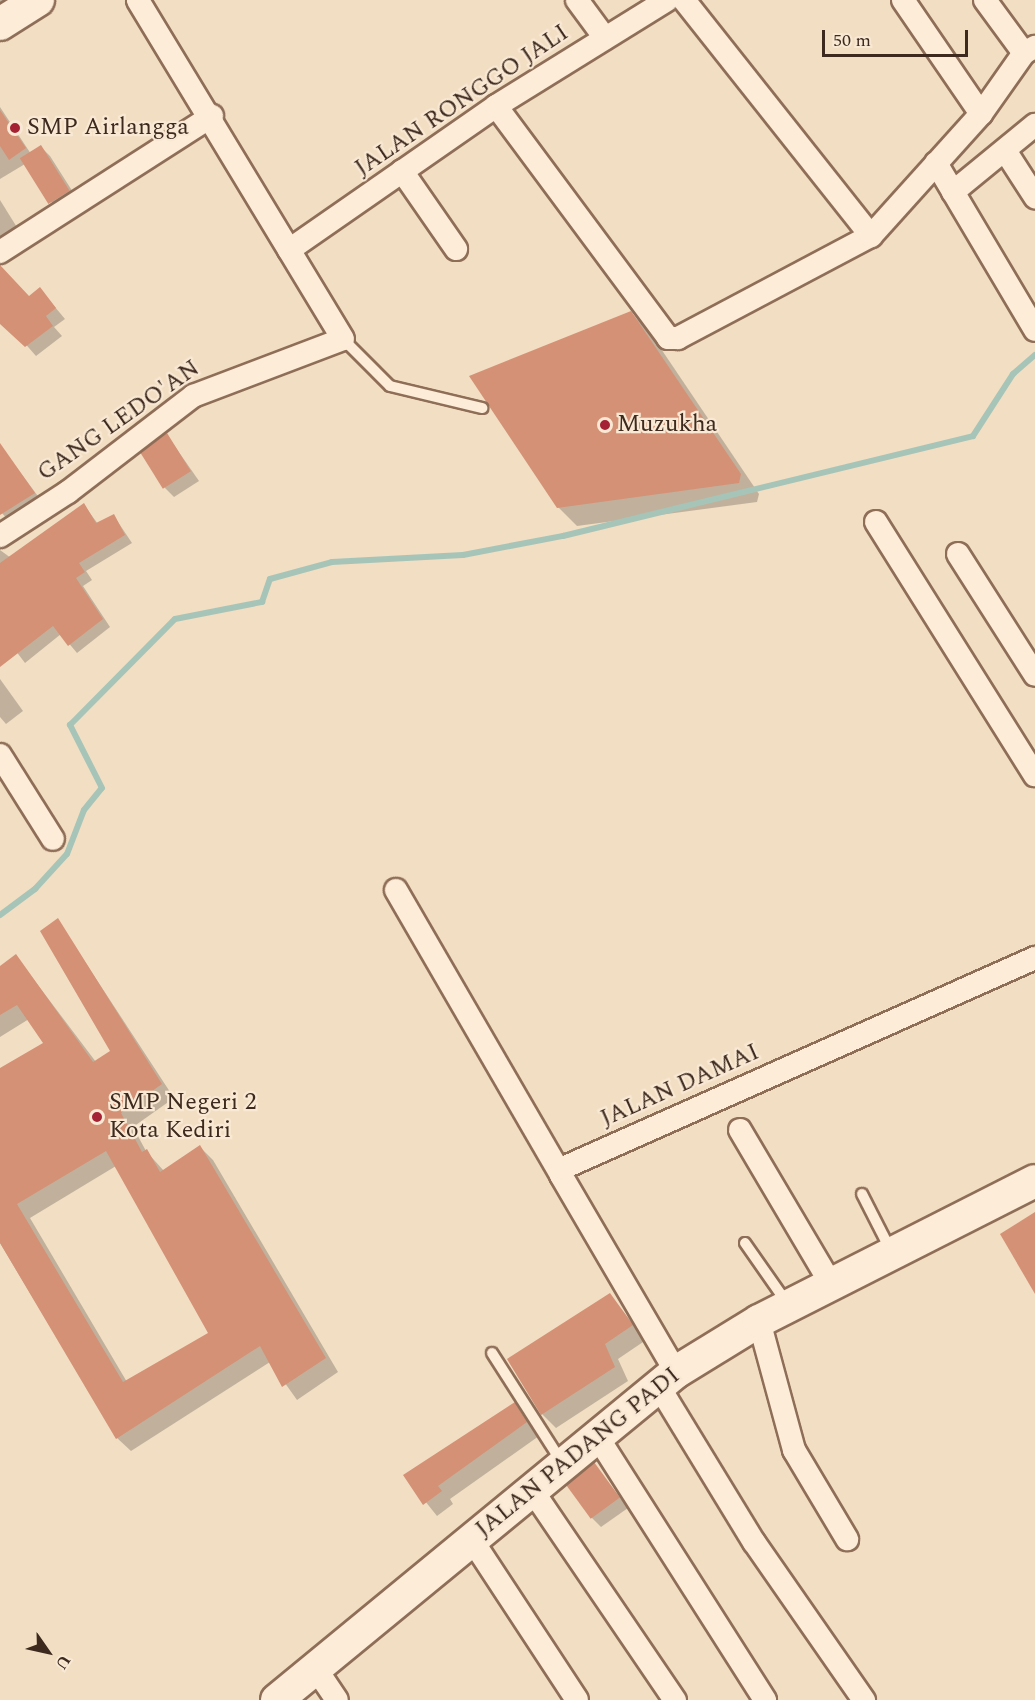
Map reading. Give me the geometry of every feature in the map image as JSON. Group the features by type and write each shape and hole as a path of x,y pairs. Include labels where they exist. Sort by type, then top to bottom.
{"main road":[{"path":"0,24 38,0"},
{"name":"JALAN PADANG PADI","path":"277,1700 472,1540 561,1461 667,1378 759,1321 1035,1181"}],"street":[{"path":"138,0 212,116 343,339"},
{"path":"577,0 605,38"},
{"name":"JALAN RONGGO JALI","path":"289,250 496,106 667,0"},
{"path":"684,0 871,236"},
{"path":"903,0 981,114"},
{"path":"496,106 668,339 687,334 871,236 981,114 1029,50 985,0"},
{"path":"0,252 212,116"},
{"path":"953,192 1006,152 1035,125"},
{"path":"1006,152 1035,197"},
{"path":"936,163 1035,330"},
{"path":"402,171 456,249"},
{"name":"GANG LEDO'AN","path":"0,536 68,492 193,396 343,339"},
{"path":"876,522 1035,775"},
{"path":"958,554 1035,675"},
{"path":"0,755 53,839"},
{"path":"396,890 561,1175 753,1542 864,1700"},
{"name":"JALAN DAMAI","path":"561,1175 571,1163 1035,958"},
{"path":"740,1130 831,1284"},
{"path":"759,1321 794,1450 847,1539"},
{"path":"595,1433 765,1700"},
{"path":"530,1487 675,1700"},
{"path":"472,1540 577,1700"},
{"path":"316,1669 337,1700"}],"lane":[{"path":"343,339 390,386 482,408"},
{"path":"862,1194 893,1254"},
{"path":"745,1243 789,1305"},
{"path":"492,1353 561,1461"}],"building":[{"path":"0,110 26,148 9,160 0,146"},
{"path":"41,145 70,191 48,204 20,158"},
{"path":"0,265 29,296 40,287 56,308 46,316 53,326 25,347 0,324"},
{"name":"Muzukha","path":"631,311 741,474 739,483 557,508 469,376"},
{"path":"167,433 191,471 163,489 139,450"},
{"path":"0,443 35,493 0,515"},
{"path":"84,503 96,523 114,514 125,535 79,563 85,572 76,578 103,619 68,646 53,626 0,667 0,563"},
{"path":"58,918 162,1084 121,1113 142,1152 147,1149 160,1172 200,1145 326,1358 282,1387 260,1346 116,1439 0,1243 0,1068 43,1043 17,1005 0,1015 0,966 16,954 93,1062 110,1051 40,931","holes":["106,1151 208,1333 123,1382 17,1204"]},
{"path":"1035,1212 1035,1294 1000,1234"},
{"path":"610,1293 633,1325 605,1344 615,1367 541,1415 507,1359"},
{"path":"515,1402 527,1422 438,1486 442,1491 423,1505 403,1475"},
{"path":"594,1462 620,1498 591,1519 565,1483"}],"waterway":[{"path":"0,915 35,889 67,854 84,810 102,788 70,725 175,619 262,602 270,579 332,562 463,555 563,536 973,436 1013,374 1035,355"}],"place":[{"name":"SMP Airlangga","path":"15,128"},
{"name":"Muzukha","path":"605,425"},
{"name":"SMP Negeri 2 Kota Kediri","path":"97,1117"}]}
